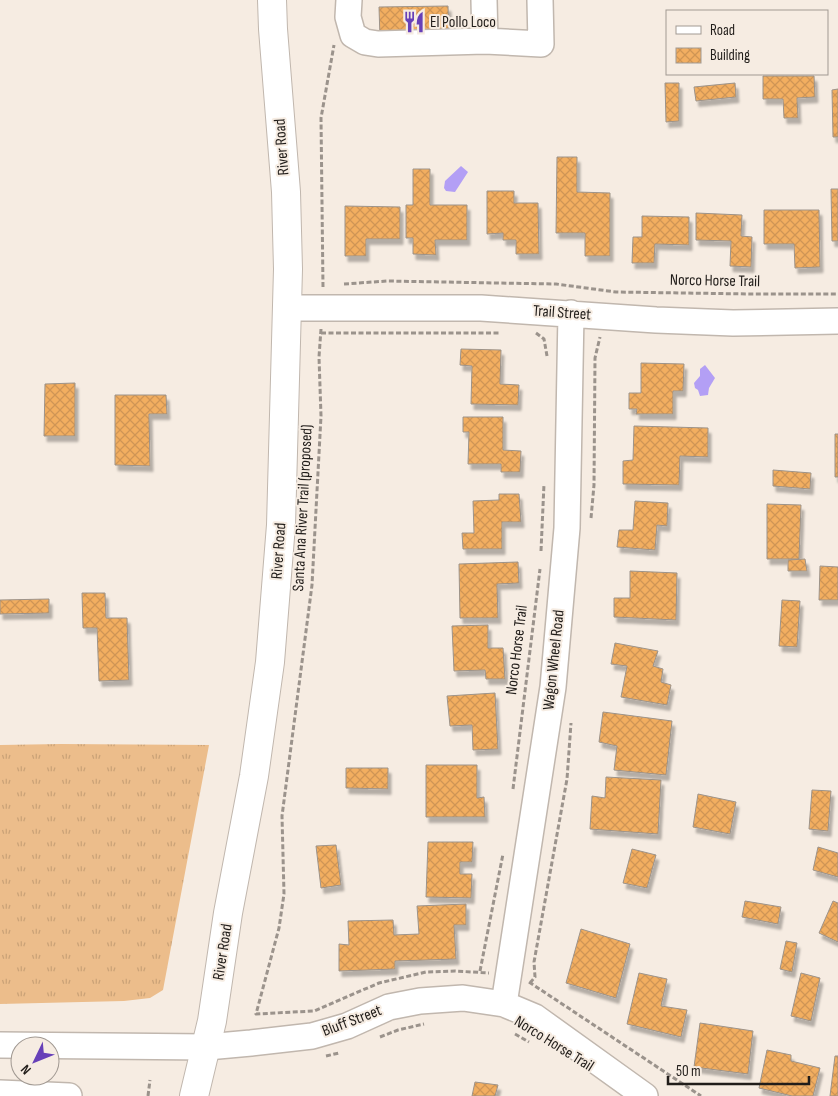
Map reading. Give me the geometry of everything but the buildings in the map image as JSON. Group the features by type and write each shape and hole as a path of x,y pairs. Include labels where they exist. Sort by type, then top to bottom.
{"main road":[{"name":"River Road","path":"194,1096 207,1047 228,913 254,776 270,662 281,525 288,268 286,192 272,29 272,0"}],"street":[{"path":"349,0 348,17 353,35 365,42 378,44 485,41 541,44 540,0"},
{"path":"484,0 485,41"},
{"name":"Trail Street","path":"286,308 322,297 656,320 733,322 838,321"},
{"name":"Wagon Wheel Road","path":"504,1004 553,687 567,528 571,313"},
{"name":"Bluff Street","path":"0,1045 207,1047 312,1036 347,1026 389,1007 420,1001 463,998 504,1004 535,1017 645,1096"},
{"path":"0,1093 69,1096"}],"path":[{"name":"Santa Ana River Trail (proposed)","path":"256,1014 279,928 284,894 282,816 312,585 320,416 319,356 322,297 321,118 334,46 333,37"},
{"name":"Norco Horse Trail","path":"341,285 406,281 556,284 616,292 838,294"},
{"path":"322,297 332,286"},
{"path":"536,333 544,339 547,358"},
{"path":"541,557 544,480"},
{"name":"Norco Horse Trail","path":"512,795 540,567"},
{"path":"480,972 503,854"},
{"path":"373,1040 398,1030 429,1023"},
{"name":"Norco Horse Trail","path":"508,1030 536,1045"},
{"path":"322,1057 340,1052"},
{"path":"148,1096 150,1080"}],"green space":[{"path":"0,745 209,745 163,990 150,998 124,1001 0,1004"}],"shaded area":[{"path":"461,166 468,172 455,192 446,191 444,188 445,181"},
{"path":"705,365 715,378 709,388 708,395 700,396 694,383 700,376 700,369"}],"place":[{"name":"El Pollo Loco","path":"414,22"}]}
